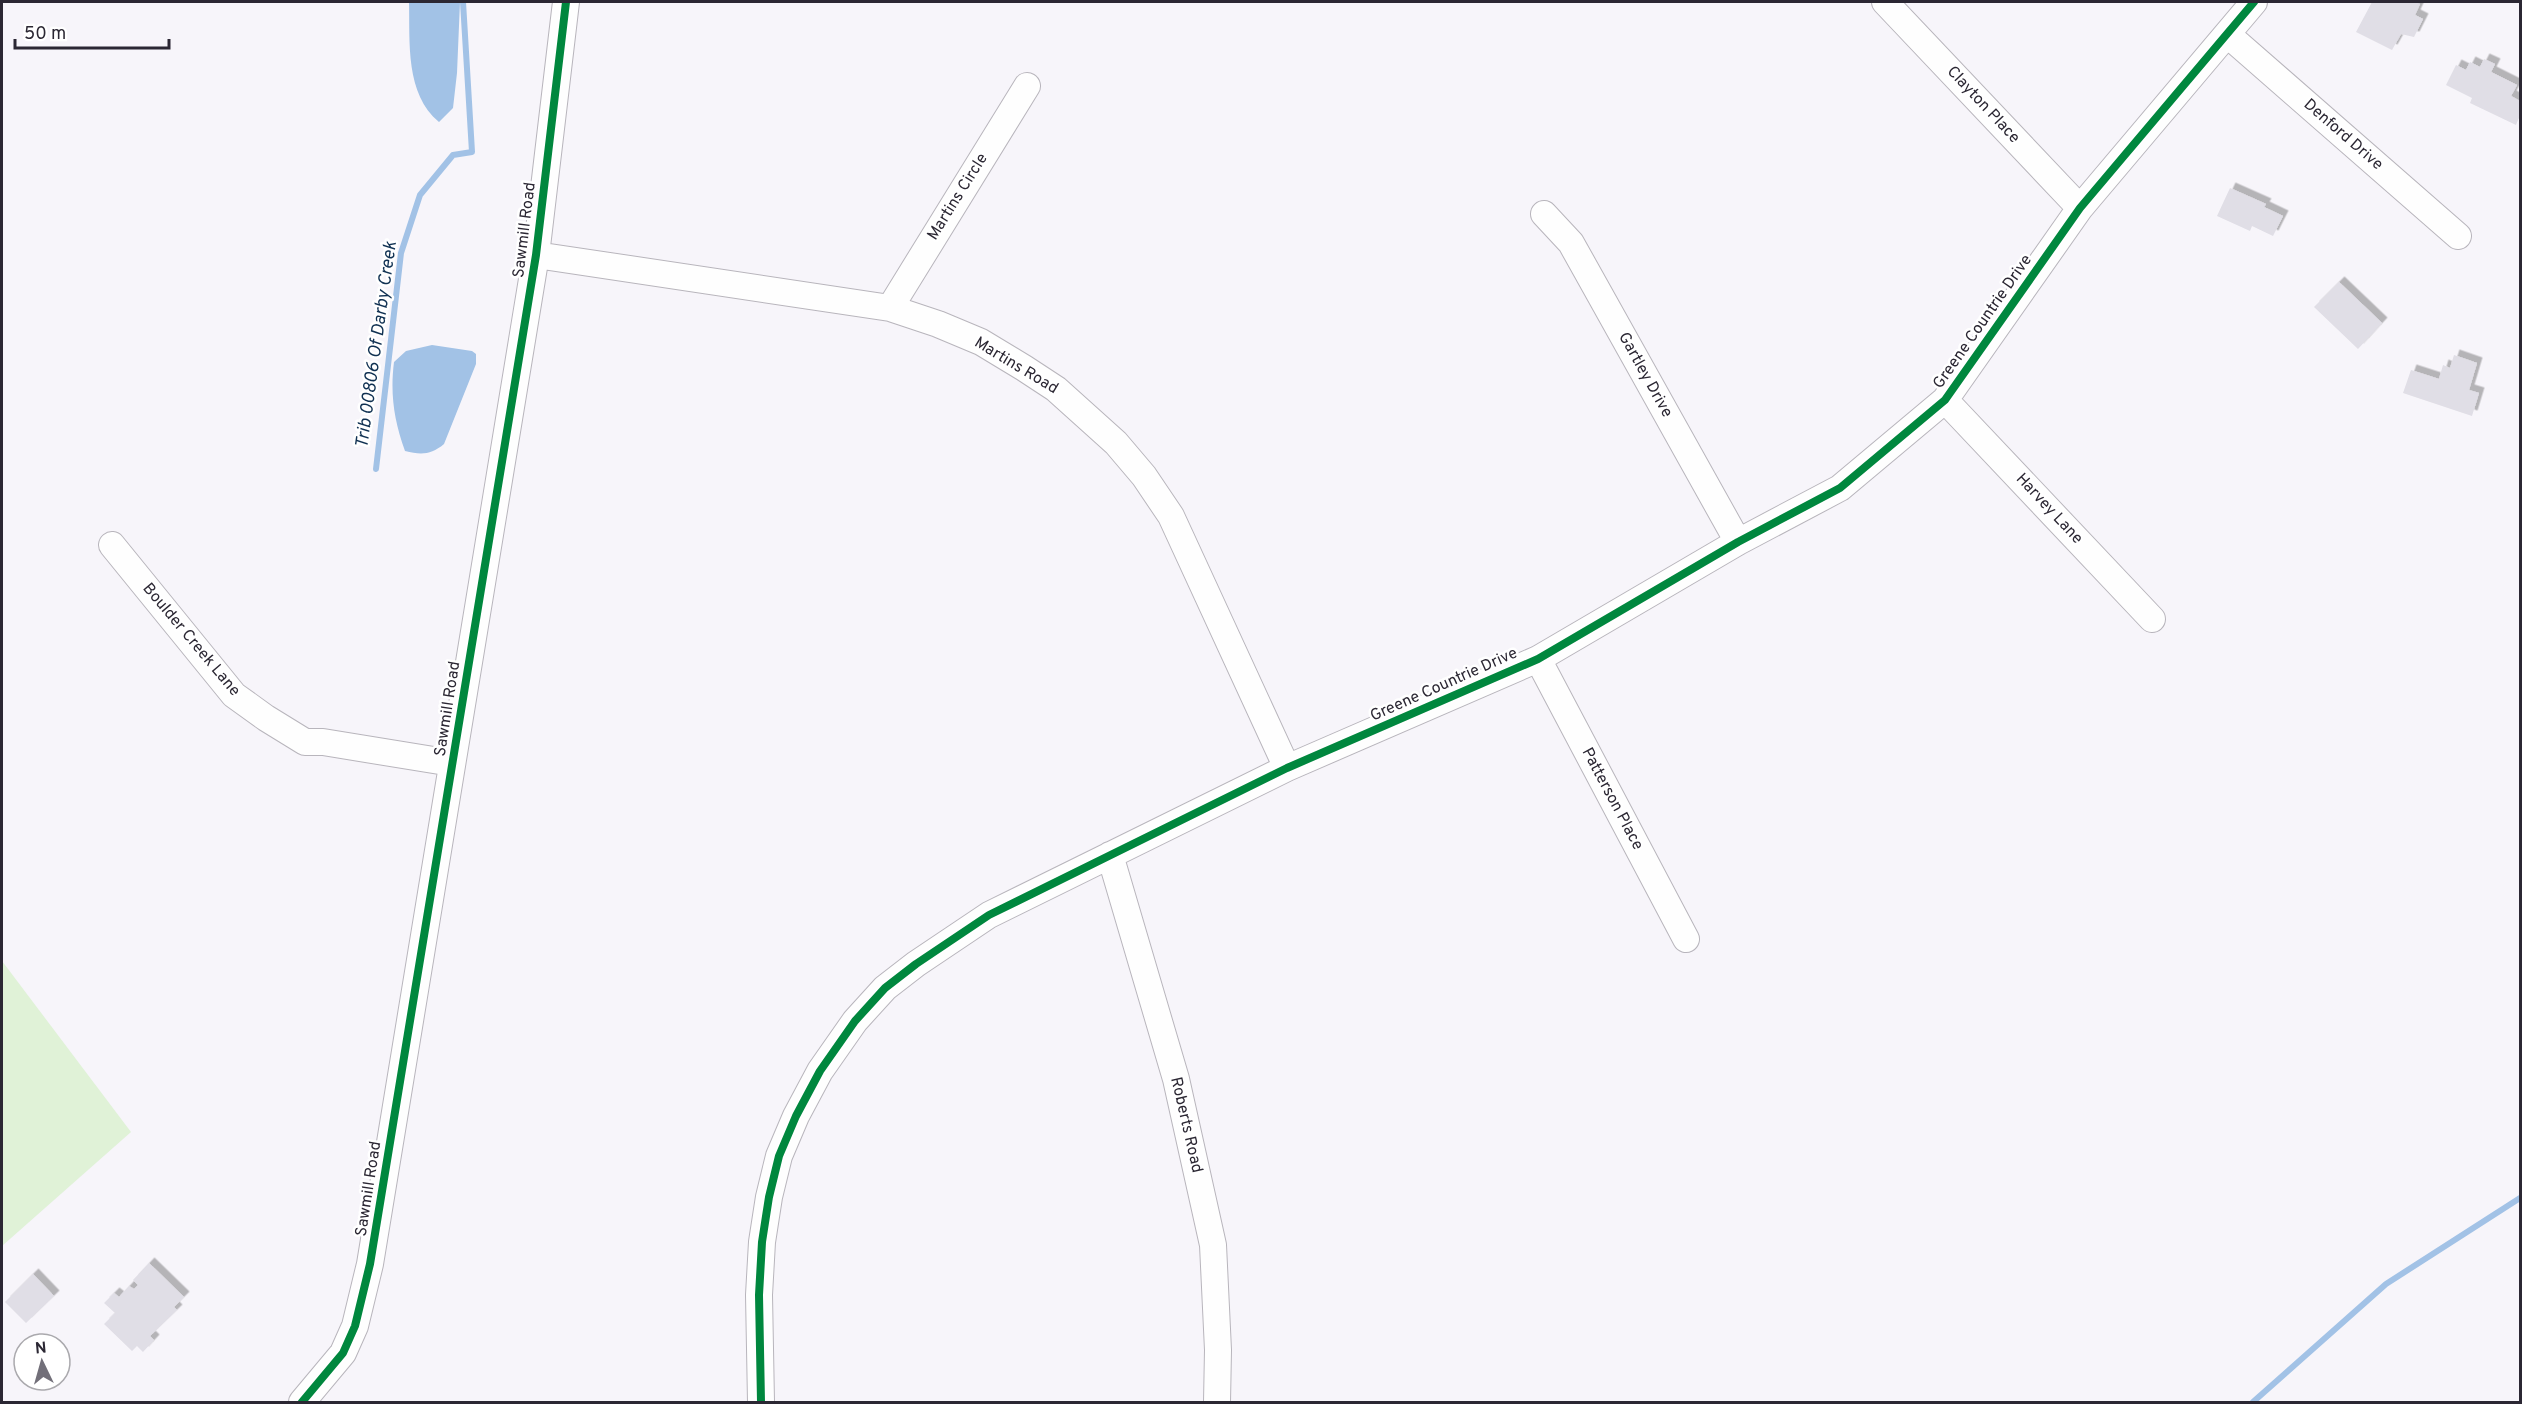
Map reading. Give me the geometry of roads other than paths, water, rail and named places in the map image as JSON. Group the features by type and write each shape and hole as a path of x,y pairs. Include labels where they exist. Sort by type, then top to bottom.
{"street":[{"name":"Sawmill Road","path":"302,1402 343,1353 355,1326 364,1294 536,255 566,2"},
{"name":"Clayton Place","path":"1885,2 2080,208"},
{"name":"Greene Countrie Drive","path":"761,1402 759,1295 762,1242 769,1197 780,1156 796,1116 820,1071 855,1021 885,988 916,964 989,915 1287,768 1538,659 1738,542 1840,488 1945,400 2080,208 2254,2"},
{"name":"Denford Drive","path":"2228,35 2458,236"},
{"name":"Martins Circle","path":"890,308 1027,86"},
{"name":"Gartley Drive","path":"1544,214 1571,243 1738,542"},
{"name":"Martins Road","path":"536,255 890,308 938,324 981,342 1056,389 1116,443 1144,476 1171,516 1287,768"},
{"name":"Harvey Lane","path":"1945,400 2152,619"},
{"name":"Boulder Creek Lane","path":"112,545 234,694 266,718 305,741 452,763"},
{"name":"Patterson Place","path":"1538,659 1686,939"},
{"name":"Roberts Road","path":"1110,855 1176,1078 1213,1245 1218,1350 1217,1402"}],"water":[{"path":"409,2 460,2 453,108 439,122 420,97 415,82 410,50"},
{"path":"432,345 472,351 476,354 476,364 444,444 430,452 405,451 398,429 393,396 394,362 406,351"}],"waterway":[{"name":"Trib 00806 Of Darby Creek","path":"376,469 401,253 420,195 453,155 472,152 463,2"},
{"path":"2253,1402 2386,1284 2520,1198"}]}
